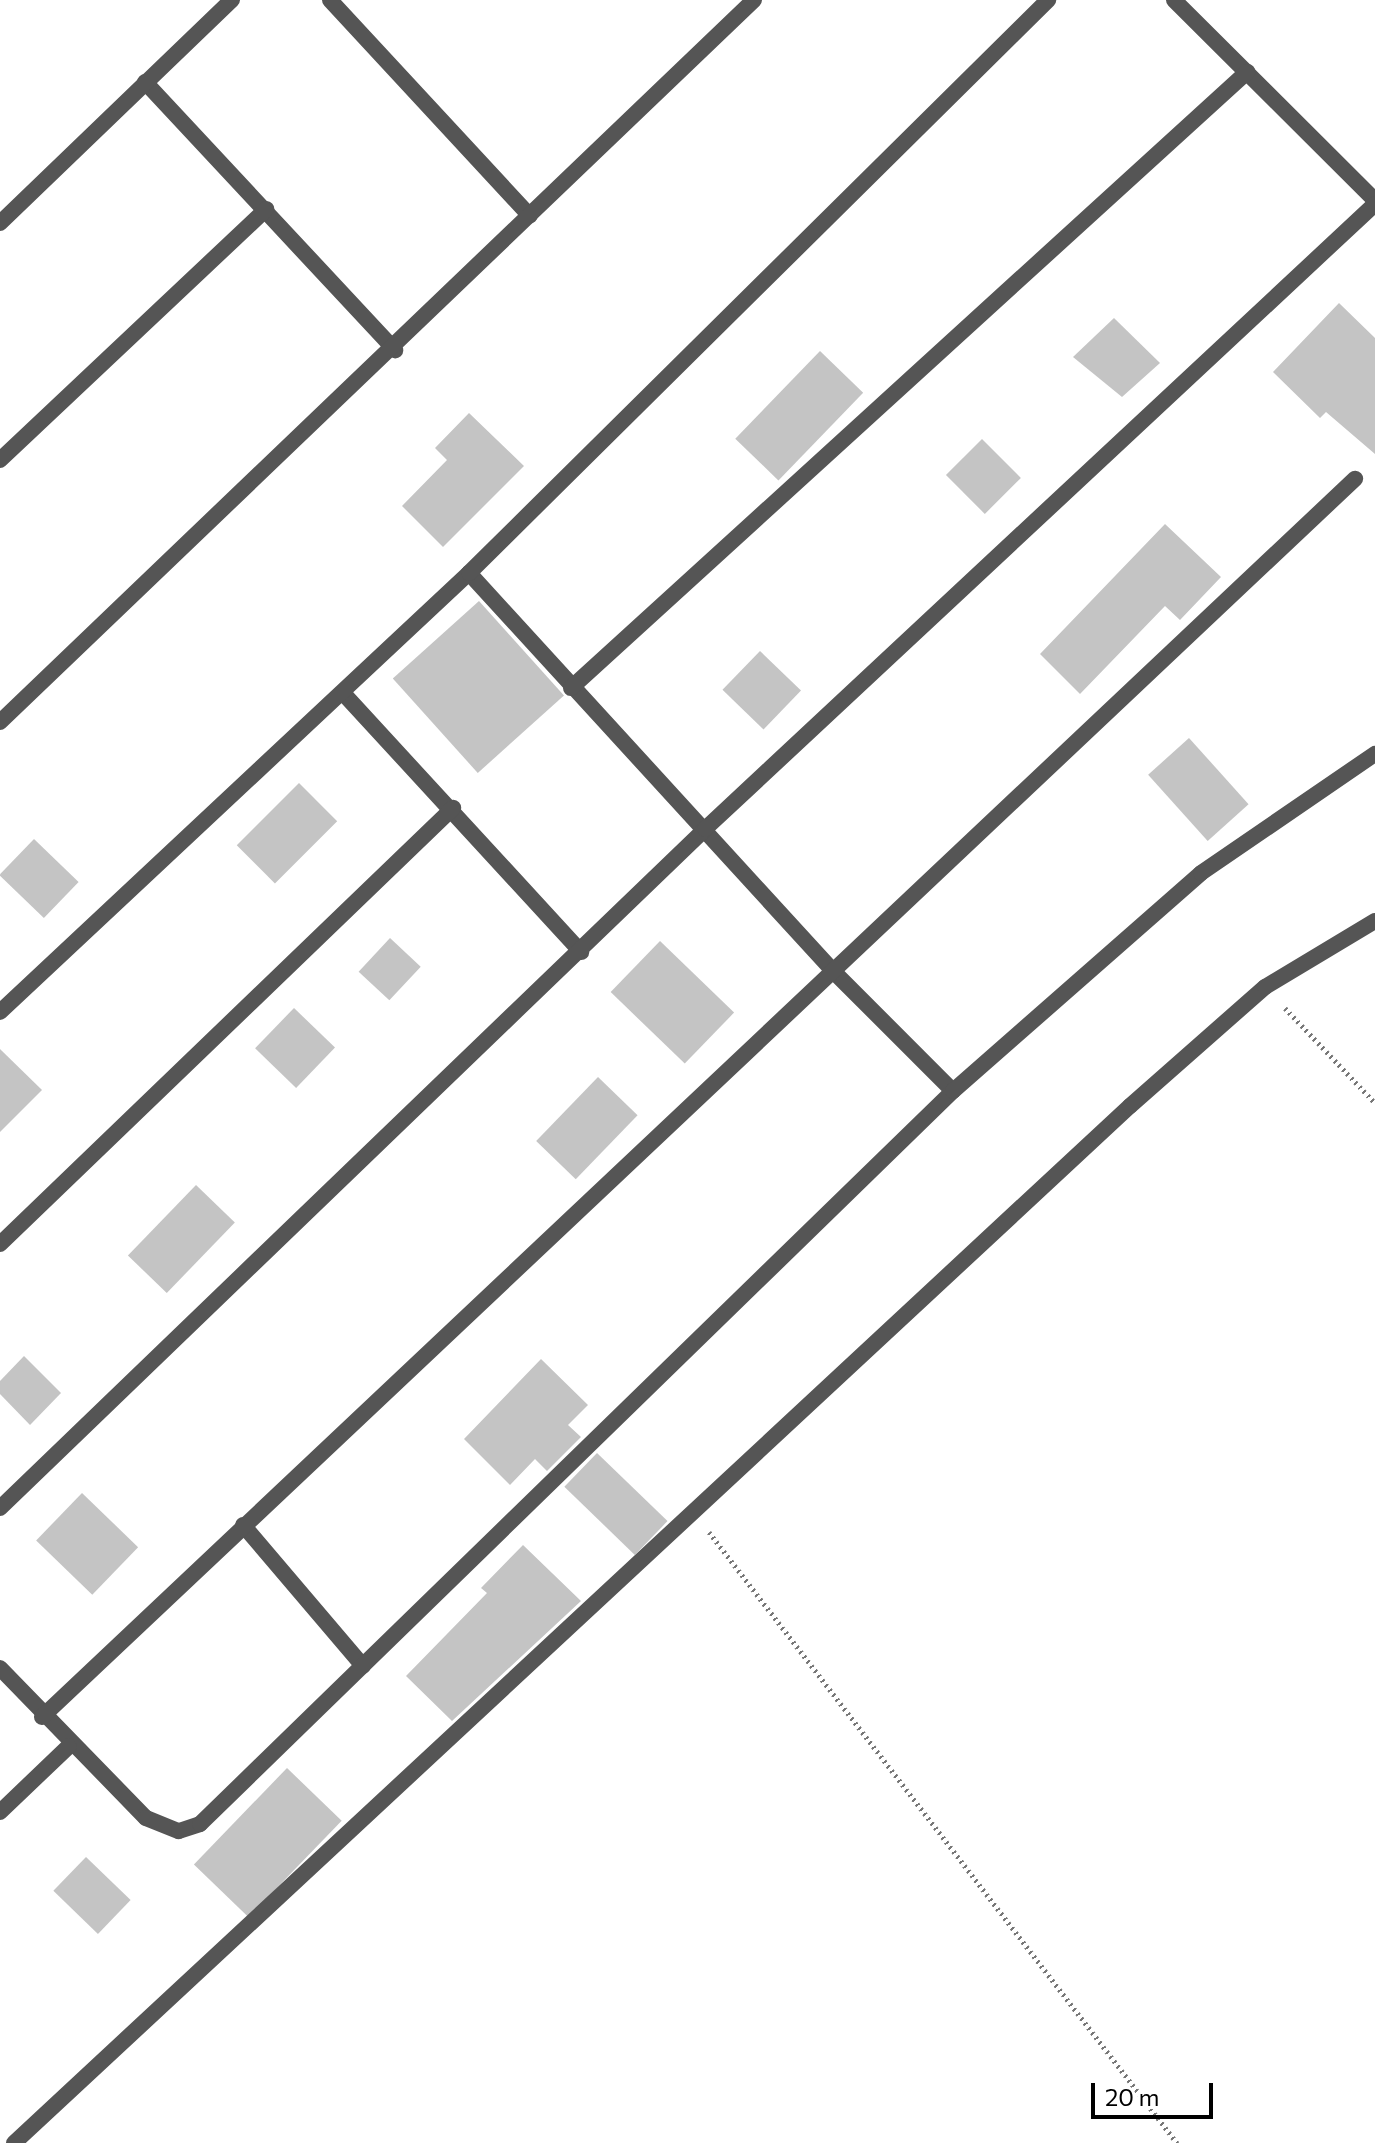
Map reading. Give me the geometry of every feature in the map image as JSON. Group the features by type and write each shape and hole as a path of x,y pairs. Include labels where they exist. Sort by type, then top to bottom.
{"street":[{"path":"0,223 232,0"},
{"path":"330,0 530,216"},
{"path":"0,722 395,350 754,0"},
{"path":"0,1012 469,573 1048,0"},
{"path":"0,1508 581,952 705,829 1375,202 1174,0"},
{"path":"571,688 1247,72"},
{"path":"145,82 395,350"},
{"path":"0,460 266,209"},
{"path":"42,1717 1355,479"},
{"path":"469,573 834,972 953,1091"},
{"path":"343,693 453,808 581,952"},
{"path":"0,1668 69,1746 146,1818 179,1831 200,1824 953,1091 1201,873 1375,754"},
{"path":"0,1244 453,808"},
{"path":"14,2143 696,1515 958,1265 1265,987 1375,921"},
{"path":"243,1525 363,1666"},
{"path":"0,1812 69,1746"}],"path":[{"path":"1265,987 1375,1103"},
{"path":"696,1515 1177,2143"}],"building":[{"path":"1339,303 1375,338 1375,454 1326,412 1320,418 1273,372"},
{"path":"1114,318 1160,363 1122,397 1073,357"},
{"path":"820,351 863,393 778,480 735,439"},
{"path":"469,413 524,466 443,547 402,506 447,460 435,448"},
{"path":"982,439 1021,478 985,514 946,475"},
{"path":"1165,524 1221,577 1180,620 1165,606 1080,694 1040,654"},
{"path":"479,601 564,695 478,773 393,679"},
{"path":"760,651 801,691 763,729 722,690"},
{"path":"1189,738 1249,804 1208,841 1148,775"},
{"path":"299,783 337,821 275,883 237,845"},
{"path":"34,839 79,882 44,918 0,876"},
{"path":"390,938 421,967 389,1000 359,972"},
{"path":"660,941 734,1013 685,1064 611,992"},
{"path":"294,1008 335,1048 296,1088 255,1048"},
{"path":"0,1049 42,1090 0,1132"},
{"path":"598,1077 638,1115 576,1179 536,1141"},
{"path":"196,1185 235,1223 167,1293 128,1255"},
{"path":"24,1356 61,1393 30,1425 0,1394 0,1381"},
{"path":"541,1359 588,1405 568,1425 581,1437 547,1471 535,1459 510,1485 464,1439"},
{"path":"597,1453 667,1521 635,1555 564,1487"},
{"path":"82,1493 138,1547 92,1595 36,1540"},
{"path":"523,1545 581,1601 452,1721 406,1676 487,1593 481,1588"},
{"path":"287,1768 342,1821 249,1917 194,1864"},
{"path":"86,1857 131,1900 98,1934 53,1891"}]}
